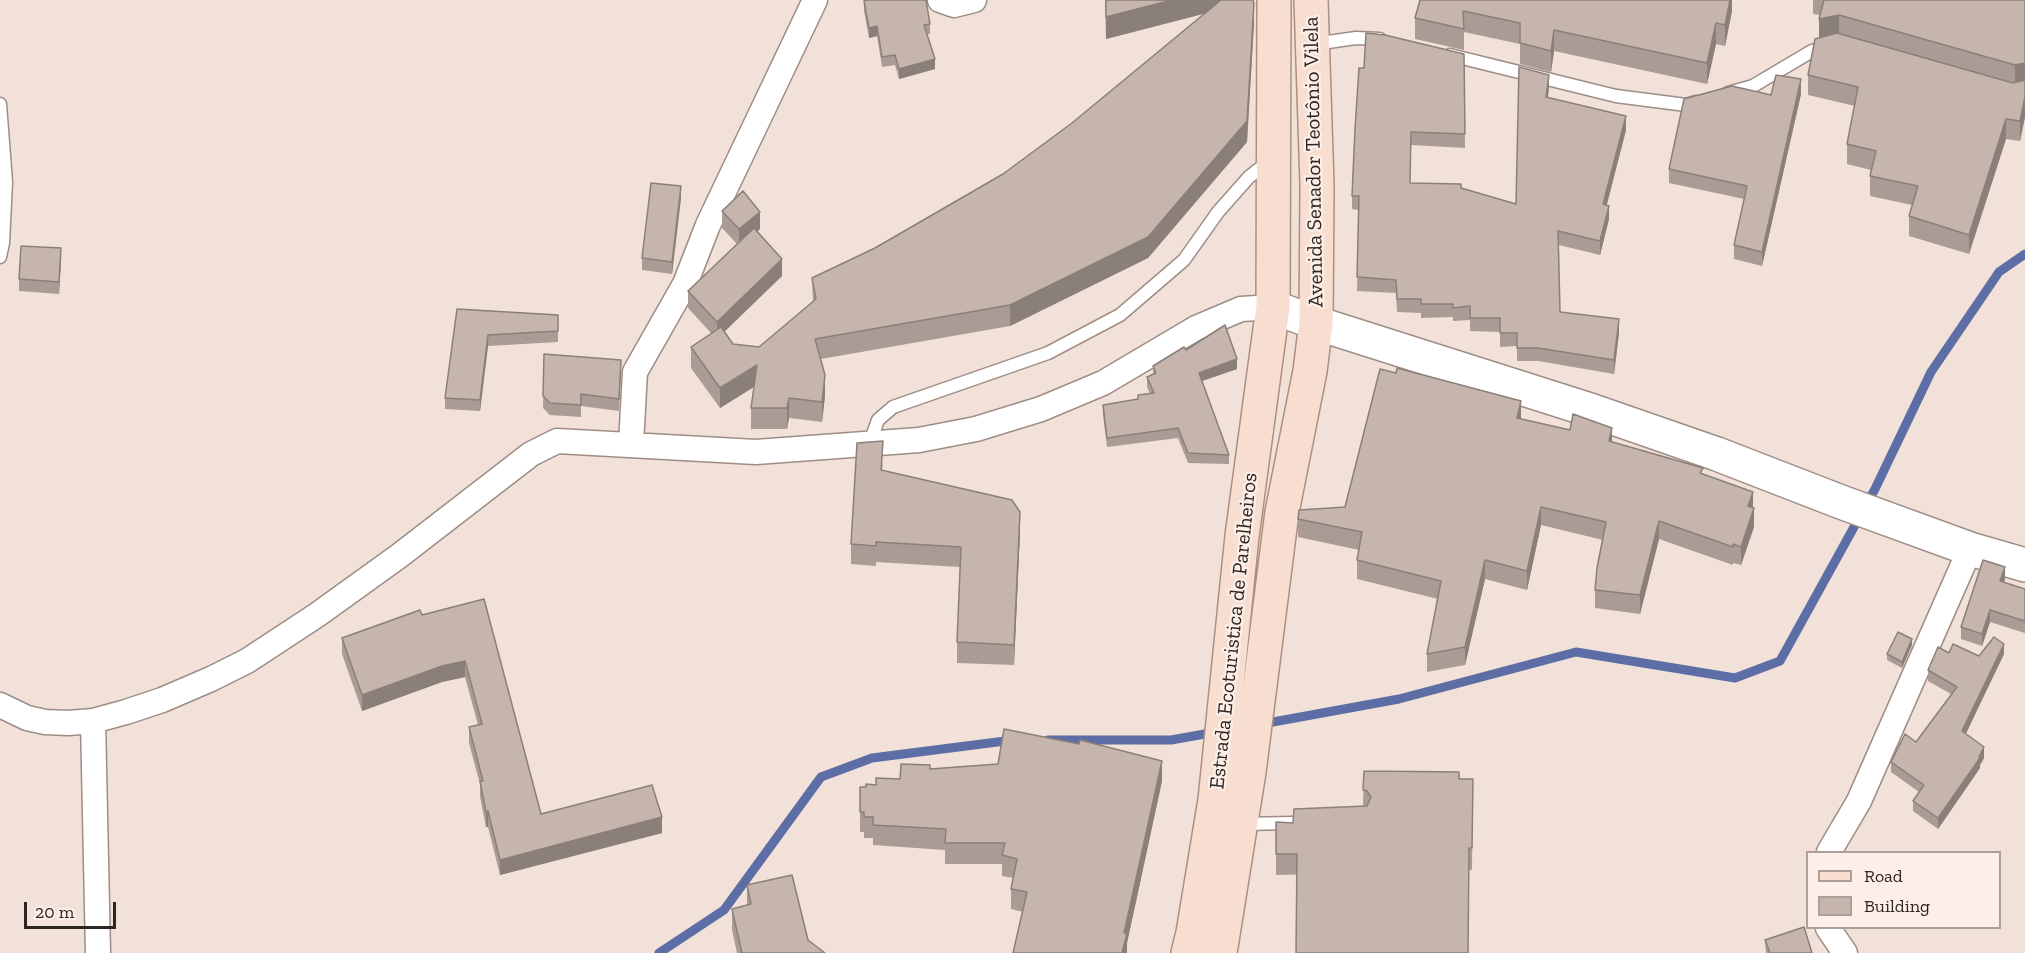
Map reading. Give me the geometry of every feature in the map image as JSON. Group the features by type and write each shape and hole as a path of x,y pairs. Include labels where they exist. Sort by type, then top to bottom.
{"main road":[{"name":"Avenida Senador Teotônio Vilela","path":"1272,308 1274,0"},
{"name":"Avenida Senador Teotônio Vilela","path":"1311,0 1317,184 1316,323"},
{"path":"1272,308 1593,411 1717,454 1970,549 2025,565"},
{"name":"Estrada Ecoturistica de Parelheiros","path":"1220,953 1240,824 1224,710 1242,536 1272,308"},
{"name":"Estrada Ecoturistica de Parelheiros","path":"1188,953 1233,773 1257,704 1281,512 1310,371 1316,323"}],"street":[{"path":"631,444 635,372 685,284 708,225 814,0"},
{"path":"940,0 954,5 974,0"},
{"path":"0,705 27,718 45,722 93,721 162,700 211,679 247,661 317,615 399,556 531,454 557,441 756,452 919,441 976,429 1041,409 1103,382 1196,328 1240,309 1272,308"},
{"path":"1830,851 1859,801 1970,549"},
{"path":"93,721 98,953"},
{"path":"1829,929 1845,953"}],"lane":[{"path":"1313,45 1356,38 1398,42"},
{"path":"1432,51 1616,96 1686,105 1753,86 1812,51 1837,44"},
{"path":"0,104 6,182 3,243 0,257"},
{"path":"869,445 878,420 893,407 1048,353 1120,315 1184,260 1218,212 1249,177 1273,157"},
{"path":"1240,824 1306,822"}],"building":[{"path":"926,0 930,24 924,25 935,59 899,69 895,55 882,57 877,26 869,28 864,1"},
{"path":"1106,0 1172,0 1106,17"},
{"path":"1221,0 1253,0 1254,3 1247,121 1148,237 1010,305 815,339 825,375 822,402 789,398 787,408 751,408 757,365 720,388 691,347 721,327 733,344 759,347 816,299 812,278 875,248 1003,174 1072,123"},
{"path":"1420,0 1730,0 1725,25 1716,23 1707,63 1554,30 1551,51 1520,43 1520,23 1463,11 1464,29 1415,18"},
{"path":"1824,0 2025,0 2025,63 2015,65 1839,15 1819,19"},
{"path":"1366,33 1385,35 1464,54 1465,134 1411,132 1410,183 1461,184 1461,188 1516,204 1519,67 1549,75 1546,97 1626,116 1603,204 1609,206 1600,241 1558,231 1560,312 1619,319 1614,360 1538,348 1517,348 1517,333 1500,333 1500,318 1470,318 1470,306 1453,308 1453,304 1421,304 1421,299 1397,299 1396,280 1357,277 1359,196 1352,196 1359,68 1364,68"},
{"path":"1837,33 2013,83 2025,80 2025,97 2020,121 2006,119 1969,235 1909,216 1918,186 1870,176 1876,151 1847,144 1858,87 1808,75 1815,39"},
{"path":"1776,75 1801,79 1762,252 1734,245 1747,186 1669,169 1684,99 1732,86 1771,95"},
{"path":"651,183 681,186 672,262 642,258"},
{"path":"743,191 760,212 739,229 722,211"},
{"path":"754,228 782,259 717,322 688,291"},
{"path":"21,246 61,248 59,282 19,279"},
{"path":"457,309 558,315 558,331 488,335 480,400 445,398"},
{"path":"1225,325 1237,359 1199,373 1229,455 1188,453 1178,428 1107,438 1103,405 1138,399 1138,395 1154,393 1147,377 1156,373 1153,366 1184,347 1186,350"},
{"path":"544,354 621,360 619,399 581,394 581,405 550,403 543,396"},
{"path":"1397,368 1521,401 1517,418 1570,430 1573,414 1612,428 1609,441 1703,468 1700,473 1753,492 1748,506 1754,508 1741,547 1733,544 1733,547 1659,521 1640,595 1595,590 1606,522 1541,507 1527,571 1485,560 1465,647 1427,654 1441,581 1357,560 1362,532 1298,519 1299,510 1345,507 1380,369 1396,373"},
{"path":"883,441 881,470 1012,500 1020,512 1014,645 957,642 961,547 876,542 876,546 851,544 857,443"},
{"path":"1983,560 2005,567 2000,581 2025,589 2025,621 1990,610 1982,634 1961,627"},
{"path":"484,599 541,814 652,785 662,817 500,860 488,811 486,812 480,781 483,781 469,727 482,724 465,661 442,666 362,695 342,638 420,610 422,615"},
{"path":"1898,632 1912,639 1902,662 1887,654"},
{"path":"1994,637 2004,644 1962,731 1984,747 1980,758 1938,818 1913,801 1924,785 1891,762 1905,734 1916,742 1957,687 1928,670 1938,647 1949,653 1953,644 1979,656"},
{"path":"1004,729 1079,744 1080,740 1162,761 1124,933 1127,933 1122,953 1013,953 1027,892 1011,889 1017,859 1002,855 1005,843 945,843 946,829 873,825 873,817 864,817 864,812 860,812 860,787 866,787 866,784 876,785 876,778 900,779 901,764 930,765 930,769 998,764"},
{"path":"1364,771 1459,772 1459,779 1473,779 1472,848 1469,848 1468,953 1296,953 1297,854 1276,854 1276,822 1293,823 1294,809 1367,806 1371,797 1367,791 1363,790"},
{"path":"792,875 808,940 825,953 742,953 732,909 751,904 747,885"},
{"path":"1804,927 1812,953 1770,953 1765,940"}],"waterway":[{"path":"1262,724 1399,699 1576,652 1735,678 1780,661 1875,489 1931,372 1999,272 2025,254"},
{"path":"1048,740 1171,740 1216,732"},
{"path":"659,953 724,910 821,777 872,758 1013,740"}]}
